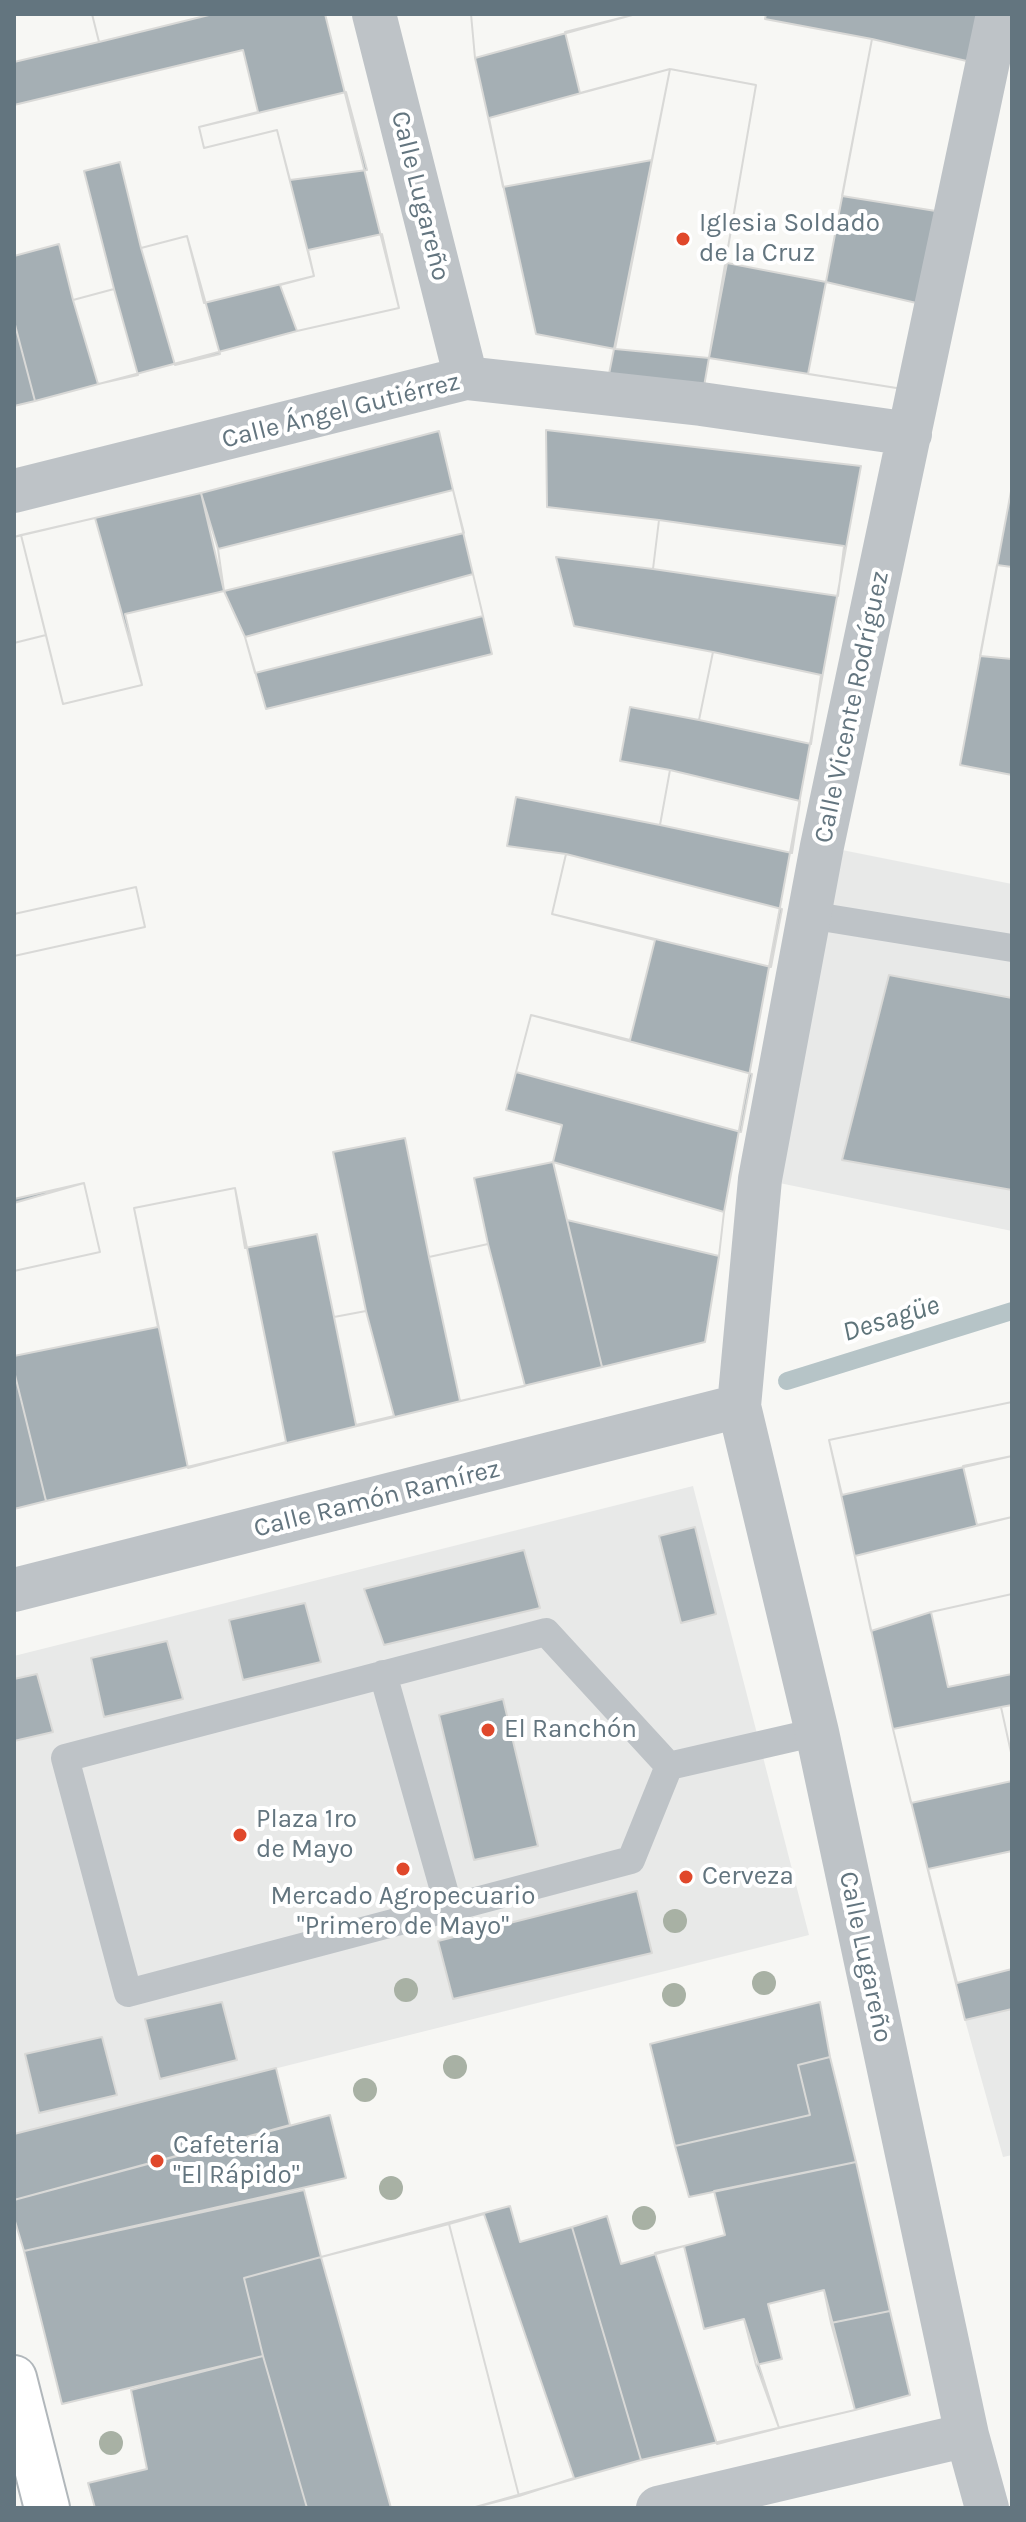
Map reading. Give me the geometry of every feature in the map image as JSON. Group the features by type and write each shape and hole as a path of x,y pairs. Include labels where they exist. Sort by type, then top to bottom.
{"main road":[{"path":"14,2378 47,2508"}],"street":[{"name":"Calle Lugareño","path":"374,14 466,378"},
{"name":"Calle Vicente Rodríguez","path":"739,1406 760,1179 809,915 998,14"},
{"name":"Calle Ángel Gutiérrez","path":"14,491 466,378 701,404 910,434"},
{"name":"Calle Lugareño","path":"739,1406 817,1732 967,2435 987,2508"},
{"name":"Calle Ramón Ramírez","path":"14,1590 739,1406"},
{"path":"658,2508 967,2435"}],"lane":[{"path":"809,915 1012,948"},
{"path":"546,1632 669,1766 631,1860 128,1993 65,1758 546,1632"},
{"path":"383,1674 449,1908"},
{"path":"669,1766 817,1732"}],"shaded area":[{"path":"822,846 1012,884 1012,1231 760,1179"},
{"name":"Mercado Agropecuario \"Primero de Mayo\"","path":"693,1486 809,1935 14,2134 14,1656"},
{"path":"1012,2009 1012,2155 1003,2157 965,2020"}],"building":[{"path":"92,14 325,14 399,308 297,331 35,401 14,321 14,256 59,244 73,300 114,289 84,171 120,162 141,248 187,236 204,303 314,276 277,130 204,148 199,127 258,112 243,50 14,105 14,62 99,42"},
{"path":"92,14 213,14 99,42"},
{"path":"471,14 636,14 565,32 580,93 670,69 615,349 536,334 475,58"},
{"path":"471,14 636,14 475,58"},
{"path":"766,14 981,14 909,390 709,358 727,263 826,282 872,39 765,19"},
{"path":"872,39 971,62 942,212 842,196"},
{"name":"Iglesia Soldado de la Cruz","path":"670,69 756,85 709,358 615,349"},
{"path":"670,69 652,160 503,187 489,118"},
{"name":"Iglesia Soldado de la Cruz","path":"670,69 756,85 701,404 605,394"},
{"path":"346,92 367,170 290,180 277,130 204,148 199,127"},
{"path":"382,234 399,308 297,331 280,285 314,276 308,250"},
{"path":"187,236 220,354 175,365 141,248"},
{"path":"826,282 925,305 909,390 808,374"},
{"path":"114,289 138,375 98,384 73,300"},
{"path":"14,321 35,401 14,406"},
{"path":"546,430 861,466 724,1212 719,1256 567,1220 553,1162 562,1125 506,1110 531,1015 630,1040 655,940 552,914 566,854 507,846 516,797 660,825 670,770 620,761 630,707 699,720 713,652 574,626 556,557 653,569 659,520 547,507"},
{"path":"439,431 492,654 266,709 245,637 224,591 218,549 201,493"},
{"path":"1012,486 1012,775 960,765"},
{"path":"453,490 464,533 224,591 218,549"},
{"path":"201,493 224,591 125,614 142,685 63,704 46,635 14,643 14,537"},
{"path":"95,518 142,685 63,704 21,535"},
{"path":"659,520 844,546 838,596 653,569"},
{"path":"21,535 46,635 14,643 14,537"},
{"path":"997,565 1012,567 1012,659 980,656"},
{"path":"473,574 483,616 255,673 245,637"},
{"path":"713,652 821,675 811,744 699,720"},
{"path":"670,770 800,801 792,853 660,825"},
{"path":"566,854 782,909 771,967 552,914"},
{"path":"136,887 145,927 14,956 14,914"},
{"path":"136,887 145,927 14,956 14,914"},
{"path":"889,975 1012,998 1012,1190 842,1160"},
{"path":"531,1015 752,1074 741,1132 516,1072"},
{"path":"405,1138 429,1257 488,1244 474,1178 553,1162 602,1367 46,1501 14,1371 14,1356 158,1327 134,1208 235,1188 245,1248 317,1234 334,1317 366,1311 333,1152"},
{"path":"553,1162 724,1212 719,1256 567,1220"},
{"path":"84,1183 100,1252 14,1271 14,1203"},
{"path":"84,1183 100,1252 14,1271 14,1199"},
{"path":"235,1188 286,1442 188,1468 134,1208"},
{"path":"567,1220 719,1256 705,1342 602,1367"},
{"path":"488,1244 525,1386 460,1401 429,1257"},
{"path":"366,1311 394,1416 356,1425 334,1317"},
{"path":"14,1371 46,1501 14,1509"},
{"path":"1012,1402 1012,1456 842,1495 829,1440"},
{"path":"1012,1402 1012,1456 963,1466 977,1525 1012,1517 1012,1594 931,1612 948,1687 1012,1674 1012,1705 1001,1707 1012,1757 1012,2009 965,2020 893,1729 829,1440"},
{"path":"1012,1517 1012,1594 931,1612 871,1631 855,1556"},
{"path":"695,1527 716,1614 681,1623 659,1536"},
{"path":"524,1550 540,1608 384,1645 364,1589"},
{"path":"305,1603 321,1662 243,1680 229,1620"},
{"path":"167,1641 183,1699 104,1717 91,1658"},
{"path":"37,1674 53,1732 14,1741 14,1679"},
{"path":"503,1699 538,1846 474,1860 439,1715"},
{"path":"1001,1707 1012,1757 1012,1781 911,1803 893,1729"},
{"path":"1012,1851 1012,1969 957,1983 928,1869"},
{"path":"637,1891 652,1953 453,1999 438,1941"},
{"path":"222,2002 237,2060 160,2079 145,2019"},
{"path":"820,2002 830,2057 798,2065 810,2115 675,2146 650,2044"},
{"path":"102,2037 117,2095 39,2113 25,2054"},
{"path":"830,2057 856,2162 689,2197 675,2146 810,2115 798,2065"},
{"path":"276,2068 290,2125 14,2200 14,2134"},
{"path":"330,2115 346,2178 24,2251 14,2218 14,2200"},
{"path":"856,2162 890,2311 831,2323 824,2290 768,2304 782,2359 756,2365 744,2319 704,2329 684,2246 725,2235 714,2191"},
{"path":"304,2190 321,2257 244,2278 263,2356 62,2404 24,2251"},
{"path":"510,2206 520,2242 572,2227 641,2460 472,2508 391,2508 321,2257"},
{"path":"484,2214 574,2478 519,2496 449,2224"},
{"path":"607,2216 621,2264 684,2246 704,2329 744,2319 756,2365 782,2359 768,2304 824,2290 855,2410 641,2460 572,2227"},
{"path":"449,2224 519,2496 472,2508 391,2508 321,2257"},
{"path":"684,2246 704,2329 744,2319 779,2428 717,2444 655,2253"},
{"path":"321,2257 391,2508 307,2508 263,2356 244,2278"},
{"path":"824,2290 855,2410 779,2428 756,2365 782,2359 768,2304"},
{"path":"890,2311 910,2395 855,2410 831,2323"},
{"path":"263,2356 307,2508 95,2508 88,2483 147,2469 131,2390"}],"waterway":[{"name":"Desagüe","path":"787,1381 1012,1311"}],"place":[{"name":"Iglesia Soldado de la Cruz","path":"683,239"},
{"name":"El Ranchón","path":"488,1730"},
{"name":"Plaza 1ro de Mayo","path":"240,1835"},
{"name":"Mercado Agropecuario \"Primero de Mayo\"","path":"403,1869"},
{"name":"Cerveza","path":"686,1877"},
{"name":"Cafetería \"El Rápido\"","path":"157,2161"}]}
